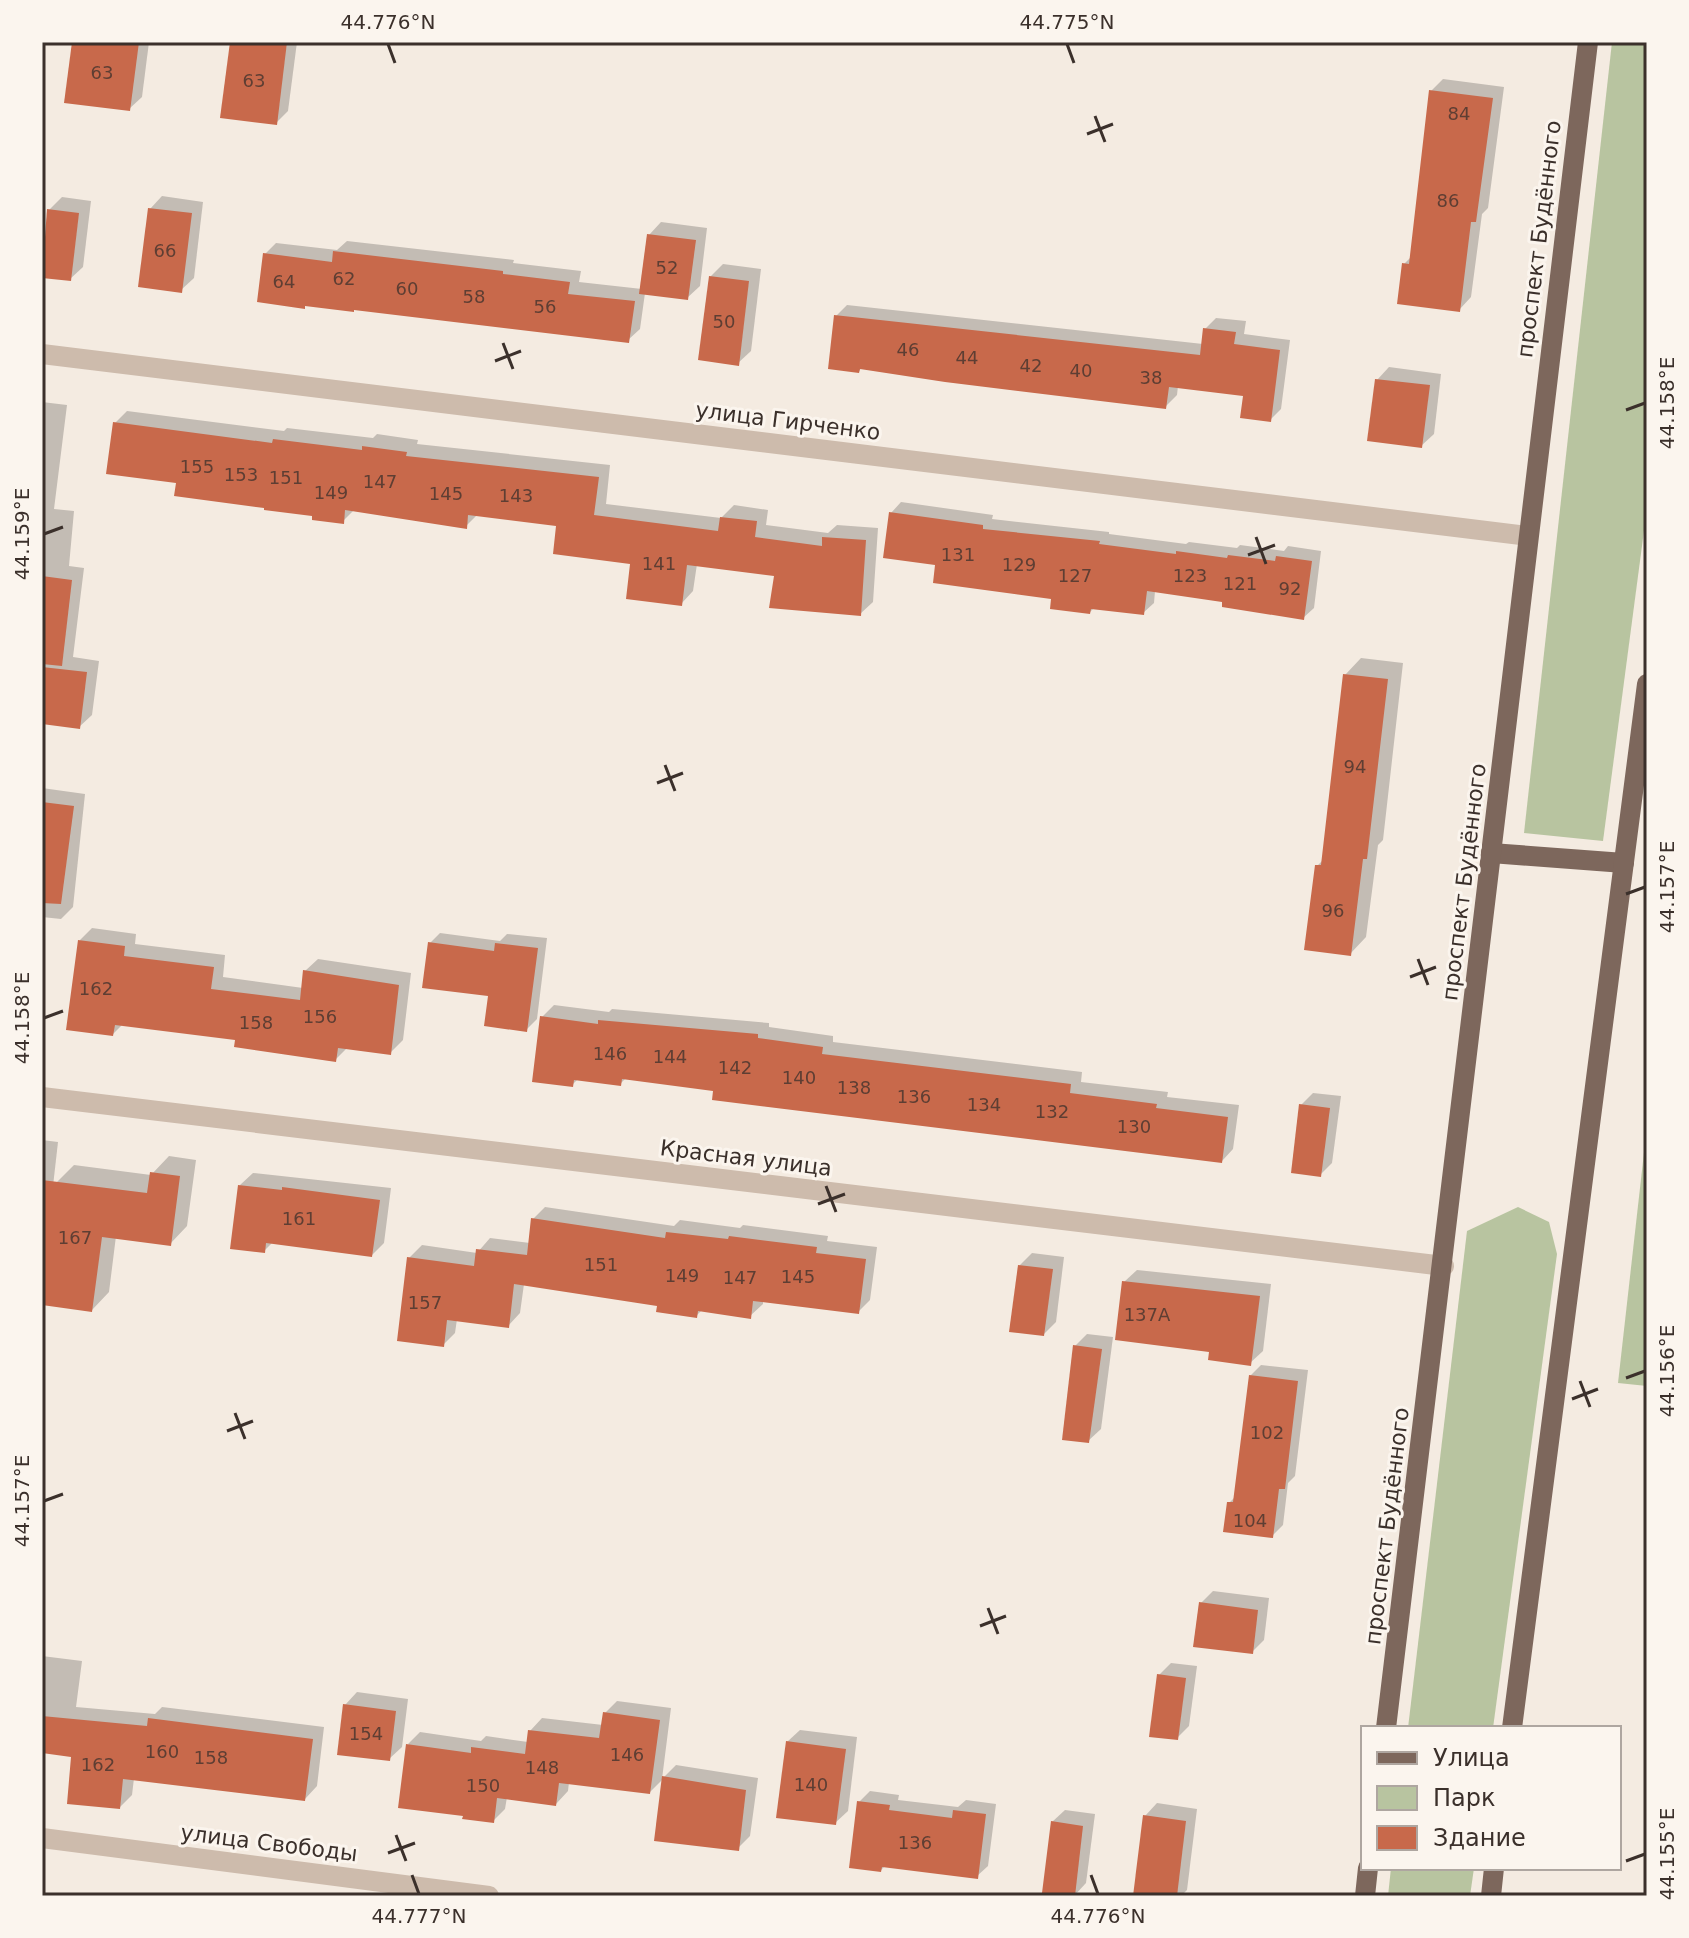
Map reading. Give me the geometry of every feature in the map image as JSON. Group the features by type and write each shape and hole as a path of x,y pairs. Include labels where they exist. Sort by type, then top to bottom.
{"main road":[{"name":"проспект Будённого","path":"1386,1726 1444,1266 1588,42"},
{"path":"1512,1726 1647,684"},
{"path":"1491,853 1624,863"},
{"path":"1365,1896 1368,1870"},
{"path":"1491,1896 1494,1870"}],"street":[{"name":"улица Гирченко","path":"42,354 1528,536"},
{"name":"Красная улица","path":"42,1097 1444,1266"},
{"name":"улица Свободы","path":"42,1838 489,1896"}],"green space":[{"path":"1612,42 1647,42 1647,508 1603,841 1524,833"},
{"path":"1647,1126 1647,1386 1618,1383"},
{"path":"1518,1207 1549,1222 1557,1254 1493,1726 1408,1726 1467,1231"},
{"path":"1391,1870 1474,1870 1470,1896 1388,1896"}],"building":[{"path":"72,42 139,42 130,111 64,103"},
{"path":"230,42 287,42 277,125 220,118"},
{"path":"1429,90 1493,98 1476,222 1471,222 1460,312 1397,304 1402,263 1409,264"},
{"path":"148,208 192,213 182,293 138,287"},
{"path":"47,209 79,213 71,281 42,278"},
{"path":"647,234 696,240 688,300 639,294"},
{"path":"333,251 570,282 568,294 635,301 629,343 354,310 305,306 305,309 257,302 263,253 332,262"},
{"path":"709,276 749,281 739,366 698,360"},
{"path":"834,315 1200,355 1203,328 1236,332 1234,344 1280,350 1271,422 1240,418 1243,396 1169,387 1166,409 860,369 859,373 828,369"},
{"path":"1375,379 1430,385 1422,448 1367,441"},
{"path":"113,422 272,443 273,439 362,450 362,446 407,452 406,456 599,477 594,515 718,531 720,517 757,521 755,537 822,546 822,537 866,540 861,616 769,608 774,576 687,565 682,606 626,599 630,564 553,554 556,526 468,515 467,529 345,510 344,524 264,508 174,496 176,483 106,474"},
{"path":"889,512 983,525 983,529 1100,541 1099,544 1176,554 1176,551 1275,561 1276,556 1312,561 1304,620 1222,607 1222,602 1147,591 1144,615 1091,609 1090,614 1050,609 1051,599 933,583 935,565 883,558"},
{"path":"42,576 72,580 62,666 42,664"},
{"path":"42,667 87,672 80,729 42,724"},
{"path":"1343,674 1388,679 1367,859 1363,859 1351,956 1304,950 1315,865 1321,865"},
{"path":"42,802 74,806 61,904 42,903"},
{"path":"78,940 125,946 124,956 214,967 211,989 300,1000 303,970 399,985 391,1055 338,1048 336,1062 234,1047 235,1040 115,1025 113,1036 66,1030"},
{"path":"428,942 494,951 495,943 538,948 527,1032 484,1026 488,996 422,988"},
{"path":"540,1016 598,1024 598,1020 758,1034 758,1038 823,1047 822,1054 1071,1084 1070,1093 1228,1117 1222,1163 712,1100 713,1091 622,1079 621,1086 574,1080 573,1087 532,1082"},
{"path":"1299,1104 1330,1108 1321,1177 1291,1173"},
{"path":"150,1172 180,1176 171,1246 102,1237 92,1312 42,1305 42,1180 147,1193"},
{"path":"238,1185 282,1190 282,1187 380,1200 372,1257 266,1243 265,1253 230,1249"},
{"path":"531,1218 665,1238 666,1232 728,1239 729,1236 817,1247 816,1253 866,1259 859,1314 753,1301 751,1319 698,1311 697,1318 656,1312 657,1306 514,1284 509,1328 447,1320 444,1347 397,1341 407,1257 474,1266 476,1249 527,1255"},
{"path":"1018,1265 1053,1269 1044,1336 1009,1332"},
{"path":"1122,1281 1260,1296 1251,1366 1208,1360 1209,1352 1115,1340"},
{"path":"1073,1345 1102,1349 1089,1443 1062,1440"},
{"path":"1249,1375 1298,1381 1285,1489 1279,1489 1273,1538 1223,1532 1227,1502 1233,1502"},
{"path":"1199,1602 1258,1610 1253,1654 1193,1647"},
{"path":"1157,1674 1186,1678 1178,1740 1149,1737"},
{"path":"343,1704 396,1711 390,1761 337,1755"},
{"path":"603,1712 660,1720 650,1794 559,1783 556,1806 497,1798 494,1823 398,1808 406,1744 471,1753 471,1747 525,1754 528,1730 599,1738"},
{"path":"42,1716 147,1726 148,1718 313,1739 305,1801 123,1779 120,1809 67,1804 71,1757 42,1753"},
{"path":"786,1741 846,1749 836,1825 776,1818"},
{"path":"662,1776 746,1790 739,1851 654,1841"},
{"path":"857,1801 890,1805 889,1810 952,1818 953,1810 986,1814 978,1879 882,1867 881,1872 849,1868"},
{"path":"1143,1815 1186,1821 1177,1896 1133,1896"},
{"path":"1051,1821 1083,1826 1075,1896 1042,1893"}]}
